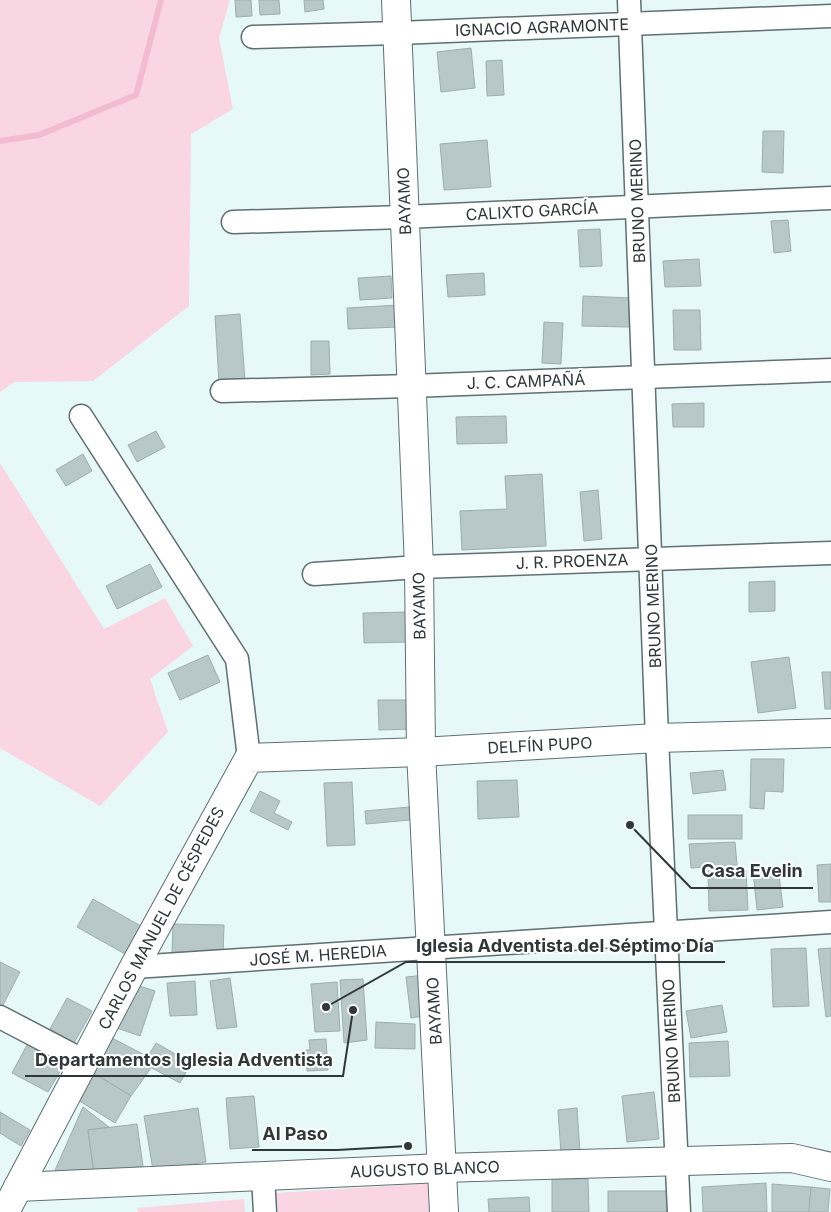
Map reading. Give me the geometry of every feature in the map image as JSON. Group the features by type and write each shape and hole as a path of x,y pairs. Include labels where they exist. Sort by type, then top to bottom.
{"street":[{"name":"BAYAMO","path":"396,0 419,567 421,752 444,1212"},
{"name":"BRUNO MERINO","path":"629,0 657,738 679,1212"},
{"name":"IGNACIO AGRAMONTE","path":"253,37 831,16"},
{"name":"CALIXTO GARCÍA","path":"233,222 405,217 831,198"},
{"name":"J. C. CAMPAÑÁ","path":"222,391 412,386 831,370"},
{"path":"82,416 237,659 249,758"},
{"name":"J. R. PROENZA","path":"314,574 419,567 831,553"},
{"name":"DELFÍN PUPO","path":"249,758 421,752 657,738 831,733"},
{"name":"CARLOS MANUEL DE CÉSPEDES","path":"5,1212 134,967 249,758"},
{"name":"JOSÉ M. HEREDIA","path":"134,967 831,922"},
{"path":"0,1017 84,1061"},
{"name":"AUGUSTO BLANCO","path":"18,1187 442,1168 792,1158 831,1167"},
{"path":"263,1176 265,1212"}],"shaded area":[{"path":"0,0 230,0 219,38 233,109 191,134 189,306 93,381 14,382 0,392"},
{"path":"0,463 104,629 165,598 193,646 150,679 168,732 100,806 0,748"},
{"path":"435,1183 437,1212 278,1212 276,1193"},
{"path":"244,1199 245,1212 138,1212 137,1208"}],"building":[{"path":"235,0 251,0 252,16 236,17"},
{"path":"259,0 279,0 280,14 260,15"},
{"path":"304,0 323,0 324,9 305,12"},
{"path":"471,48 475,88 441,92 437,52"},
{"path":"502,60 504,95 487,96 486,61"},
{"path":"763,131 784,131 783,173 762,172"},
{"path":"487,140 491,187 444,190 440,144"},
{"path":"788,220 791,251 774,253 771,221"},
{"path":"600,229 602,266 580,267 578,230"},
{"path":"699,259 701,286 665,287 663,261"},
{"path":"484,273 485,295 448,297 446,275"},
{"path":"391,276 392,298 360,300 358,278"},
{"path":"583,296 631,298 630,327 582,326"},
{"path":"398,305 399,327 348,329 347,308"},
{"path":"673,310 700,310 701,350 674,350"},
{"path":"240,314 245,381 219,383 215,316"},
{"path":"544,322 563,323 561,364 542,363"},
{"path":"311,341 329,341 330,374 311,375"},
{"path":"704,403 704,427 673,427 672,404"},
{"path":"506,416 507,443 457,444 456,417"},
{"path":"156,431 165,447 137,462 128,445"},
{"path":"83,454 92,471 66,486 56,470"},
{"path":"542,474 546,546 462,550 460,511 507,509 505,476"},
{"path":"598,490 602,539 584,541 580,492"},
{"path":"150,564 162,587 117,609 106,586"},
{"path":"775,581 775,611 749,612 749,582"},
{"path":"409,612 410,642 364,643 363,613"},
{"path":"208,655 220,682 180,700 168,673"},
{"path":"789,657 796,708 758,713 751,662"},
{"path":"822,672 831,672 831,709 825,709"},
{"path":"378,700 413,700 413,729 379,730"},
{"path":"751,759 784,759 783,792 765,791 764,809 750,808"},
{"path":"723,770 726,790 693,794 690,773"},
{"path":"517,780 519,817 478,819 477,781"},
{"path":"352,782 355,845 327,846 324,783"},
{"path":"260,791 280,801 274,813 292,822 288,830 250,811"},
{"path":"409,807 410,820 366,824 365,811"},
{"path":"688,815 742,815 742,839 688,839"},
{"path":"735,842 737,865 691,868 689,844"},
{"path":"831,864 831,902 819,902 817,865"},
{"path":"778,868 783,907 757,910 753,871"},
{"path":"746,870 748,910 709,911 708,871"},
{"path":"93,899 141,926 125,954 77,927"},
{"path":"173,924 224,925 223,956 172,954"},
{"path":"806,948 809,1006 773,1007 771,949"},
{"path":"831,948 831,1016 826,1017 818,949"},
{"path":"0,962 20,972 3,1005 0,1004"},
{"path":"425,975 430,1015 411,1018 406,977"},
{"path":"230,978 237,1027 217,1029 210,981"},
{"path":"363,979 367,1040 344,1043 340,980"},
{"path":"195,981 197,1015 170,1016 167,983"},
{"path":"337,982 340,1031 315,1032 311,984"},
{"path":"130,983 155,991 140,1036 114,1027"},
{"path":"67,998 92,1011 74,1043 50,1029"},
{"path":"722,1005 727,1032 691,1038 686,1011"},
{"path":"376,1022 415,1024 415,1049 375,1048"},
{"path":"110,1037 156,1061 131,1096 90,1071"},
{"path":"326,1039 328,1070 307,1071 306,1050 310,1050 309,1040"},
{"path":"728,1041 730,1076 690,1077 689,1043"},
{"path":"28,1043 65,1063 48,1092 12,1073"},
{"path":"156,1043 191,1063 180,1083 152,1068 156,1061 148,1056"},
{"path":"90,1071 131,1096 115,1123 73,1097"},
{"path":"654,1092 659,1139 627,1142 622,1096"},
{"path":"254,1096 259,1147 230,1149 226,1098"},
{"path":"83,1107 109,1127 88,1130 94,1173 52,1177"},
{"path":"198,1108 206,1162 153,1170 144,1116"},
{"path":"577,1108 580,1153 561,1154 558,1110"},
{"path":"0,1112 30,1130 21,1146 0,1133"},
{"path":"137,1124 143,1166 94,1173 88,1130"},
{"path":"552,1179 588,1179 589,1212 552,1212"},
{"path":"766,1183 767,1212 703,1212 702,1187"},
{"path":"772,1184 811,1187 809,1212 772,1212"},
{"path":"811,1187 830,1189 828,1212 809,1212"},
{"path":"608,1191 667,1191 667,1212 608,1212"},
{"path":"529,1197 530,1212 489,1212 488,1199"}],"waterway":[{"path":"0,141 39,135 136,95 161,0"}],"place":[{"name":"Casa Evelin","path":"630,825"},
{"name":"Iglesia Adventista del Séptimo Día","path":"326,1007"},
{"name":"Departamentos Iglesia Adventista","path":"353,1010"},
{"name":"Al Paso","path":"408,1146"}]}
